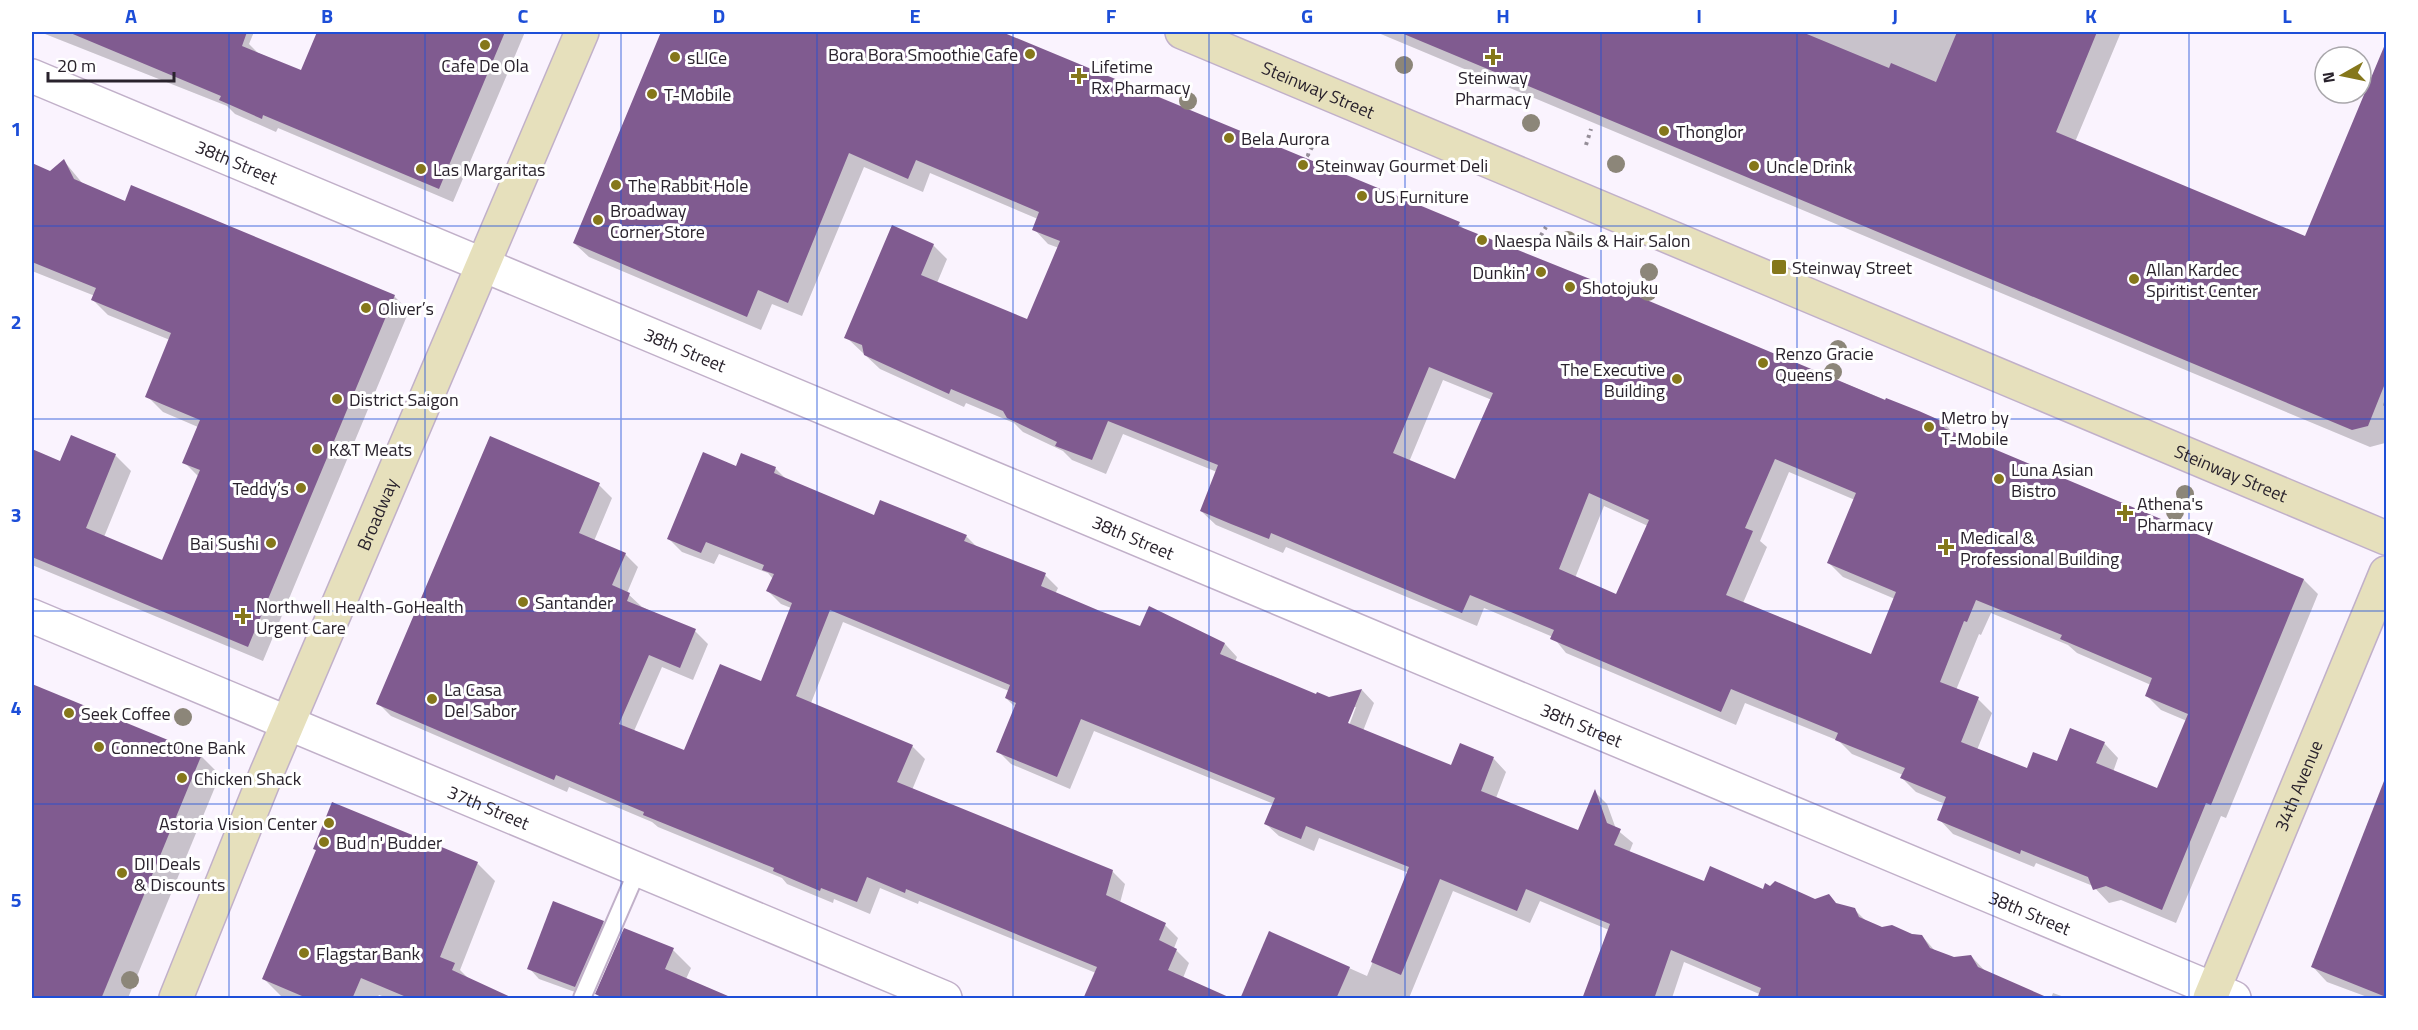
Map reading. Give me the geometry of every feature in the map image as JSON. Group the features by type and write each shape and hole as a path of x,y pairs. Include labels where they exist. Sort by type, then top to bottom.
{"street":[{"name":"Broadway","path":"176,999 287,724 582,32"},
{"name":"Steinway Street","path":"1182,32 2386,538"},
{"name":"38th Street","path":"32,76 2219,996"},
{"name":"34th Avenue","path":"2219,996 2386,573"},
{"name":"37th Street","path":"32,616 945,999"}],"lane":[{"path":"582,999 638,870"}],"path":[{"path":"1586,145 1591,129"},
{"path":"1312,147 1308,155 1313,157"},
{"path":"1537,242 1548,224"}],"building":[{"path":"68,32 247,32 242,46 301,70 317,32 505,32 439,189 263,115 262,119 219,100 221,96"},
{"path":"661,32 1002,32 1460,222 1458,226 1610,287 1611,285 1885,400 1886,398 1919,411 1946,423 1944,428 2304,579 2211,805 2206,803 2162,910 2106,886 2093,890 2088,877 2021,850 2020,854 1937,820 1946,797 1900,778 1905,768 1835,740 1838,733 1731,689 1721,712 1550,639 1554,630 1470,595 1462,613 1271,533 1269,539 1200,511 1218,465 1108,421 1092,460 1055,446 1057,442 1007,418 1003,411 951,389 949,394 864,355 862,345 844,338 892,225 934,244 921,275 1027,319 1060,241 1032,230 1039,212 916,160 908,179 849,153 788,303 758,290 747,317 573,243","holes":["1429,367 1493,393 1455,479 1393,453","1775,459 1856,493 1827,563 1896,592 1871,654 1726,595 1753,531 1745,528","1589,493 1649,520 1616,594 1559,569","1976,600 2062,635 2060,639 2152,678 2145,696 2188,714 2157,788 2096,763 2105,742 2070,728 2057,761 2033,752 2027,768 1961,742 1979,697 1940,682 1964,621 1967,622"]},
{"path":"1399,32 1802,32 1889,68 1891,63 1936,82 1957,32 2097,32 2056,132 2305,236 2360,105 2373,105 2373,73 2386,42 2386,381 2368,426 2352,430"},
{"path":"64,159 74,179 125,201 131,185 395,295 248,647 32,557 32,449 60,461 71,435 116,454 86,528 162,560 200,470 182,463 200,420 145,397 171,333 91,300 96,288 32,262 32,163 50,171"},
{"path":"490,436 600,483 579,533 626,553 612,585 630,593 627,601 696,629 680,668 649,655 619,724 684,750 720,664 761,681 792,603 766,591 774,574 762,570 764,565 706,542 701,553 667,539 703,452 736,466 741,453 776,467 774,473 874,515 880,500 967,535 964,541 1046,573 1041,586 1140,626 1149,606 1225,643 1220,654 1316,694 1317,692 1329,697 1362,689 1348,723 1451,765 1460,743 1494,757 1481,791 1578,830 1595,789 1607,823 1621,829 1614,845 1704,881 1710,866 1763,889 1765,883 1770,886 1775,881 1815,899 1829,894 1836,903 1855,908 1859,917 1882,927 1892,925 1912,934 1922,935 1930,948 1954,957 1971,955 1978,967 2051,999 1757,999 1761,988 1671,950 1654,999 1582,999 1610,924 1526,889 1517,911 1440,879 1401,975 1371,962 1409,867 1306,826 1301,839 1264,824 1275,798 1081,719 1057,777 996,752 1016,703 1005,698 1010,685 830,610 796,696 913,745 897,782 1113,870 1106,895 1166,923 1159,940 1177,949 1168,970 1233,999 1083,999 1097,967 906,889 905,893 867,877 857,902 821,888 820,891 773,871 774,868 643,815 644,812 556,775 554,780 376,704"},
{"path":"32,684 202,754 101,999 32,999"},
{"path":"2384,781 2386,781 2386,997 2311,967"},
{"path":"332,802 478,862 440,957 455,963 452,970 515,999 411,999 361,978 352,999 309,999 262,979 316,850 313,849"},
{"path":"553,901 604,921 575,987 527,969"},
{"path":"624,928 674,948 665,969 735,999 606,999 595,994"},
{"path":"1269,931 1350,967 1336,999 1240,999"}],"place":[{"name":"Cafe De Ola","path":"485,45"},
{"name":"Bora Bora Smoothie Cafe","path":"1030,54"},
{"name":"sLICe","path":"675,57"},
{"name":"Steinway Pharmacy","path":"1493,57"},
{"name":"Lifetime Rx Pharmacy","path":"1079,76"},
{"name":"T-Mobile","path":"652,94"},
{"name":"Thonglor","path":"1664,131"},
{"name":"Bela Aurora","path":"1229,138"},
{"name":"Steinway Gourmet Deli","path":"1303,165"},
{"name":"Uncle Drink","path":"1754,166"},
{"name":"Las Margaritas","path":"421,169"},
{"name":"The Rabbit Hole","path":"616,185"},
{"name":"US Furniture","path":"1362,196"},
{"name":"Broadway Corner Store","path":"598,220"},
{"name":"Naespa Nails & Hair Salon","path":"1482,240"},
{"name":"Steinway Street","path":"1779,267"},
{"name":"Dunkin'","path":"1541,272"},
{"name":"Allan Kardec Spiritist Center","path":"2134,279"},
{"name":"Shotojuku","path":"1570,287"},
{"name":"Oliver’s","path":"366,308"},
{"name":"Renzo Gracie Queens","path":"1763,363"},
{"name":"The Executive Building","path":"1677,379"},
{"name":"District Saigon","path":"337,399"},
{"name":"Metro by T-Mobile","path":"1929,427"},
{"name":"K&T Meats","path":"317,449"},
{"name":"Luna Asian Bistro","path":"1999,479"},
{"name":"Teddy’s","path":"301,488"},
{"name":"Athena's Pharmacy","path":"2125,513"},
{"name":"Bai Sushi","path":"271,543"},
{"name":"Medical & Professional Building","path":"1946,547"},
{"name":"Santander","path":"523,602"},
{"name":"Northwell Health-GoHealth Urgent Care","path":"243,616"},
{"name":"La Casa Del Sabor","path":"432,699"},
{"name":"Seek Coffee","path":"69,713"},
{"name":"ConnectOne Bank","path":"99,747"},
{"name":"Chicken Shack","path":"182,778"},
{"name":"Astoria Vision Center","path":"329,823"},
{"name":"Bud n' Budder","path":"324,842"},
{"name":"DII Deals & Discounts","path":"122,873"},
{"name":"Flagstar Bank","path":"304,953"}]}
